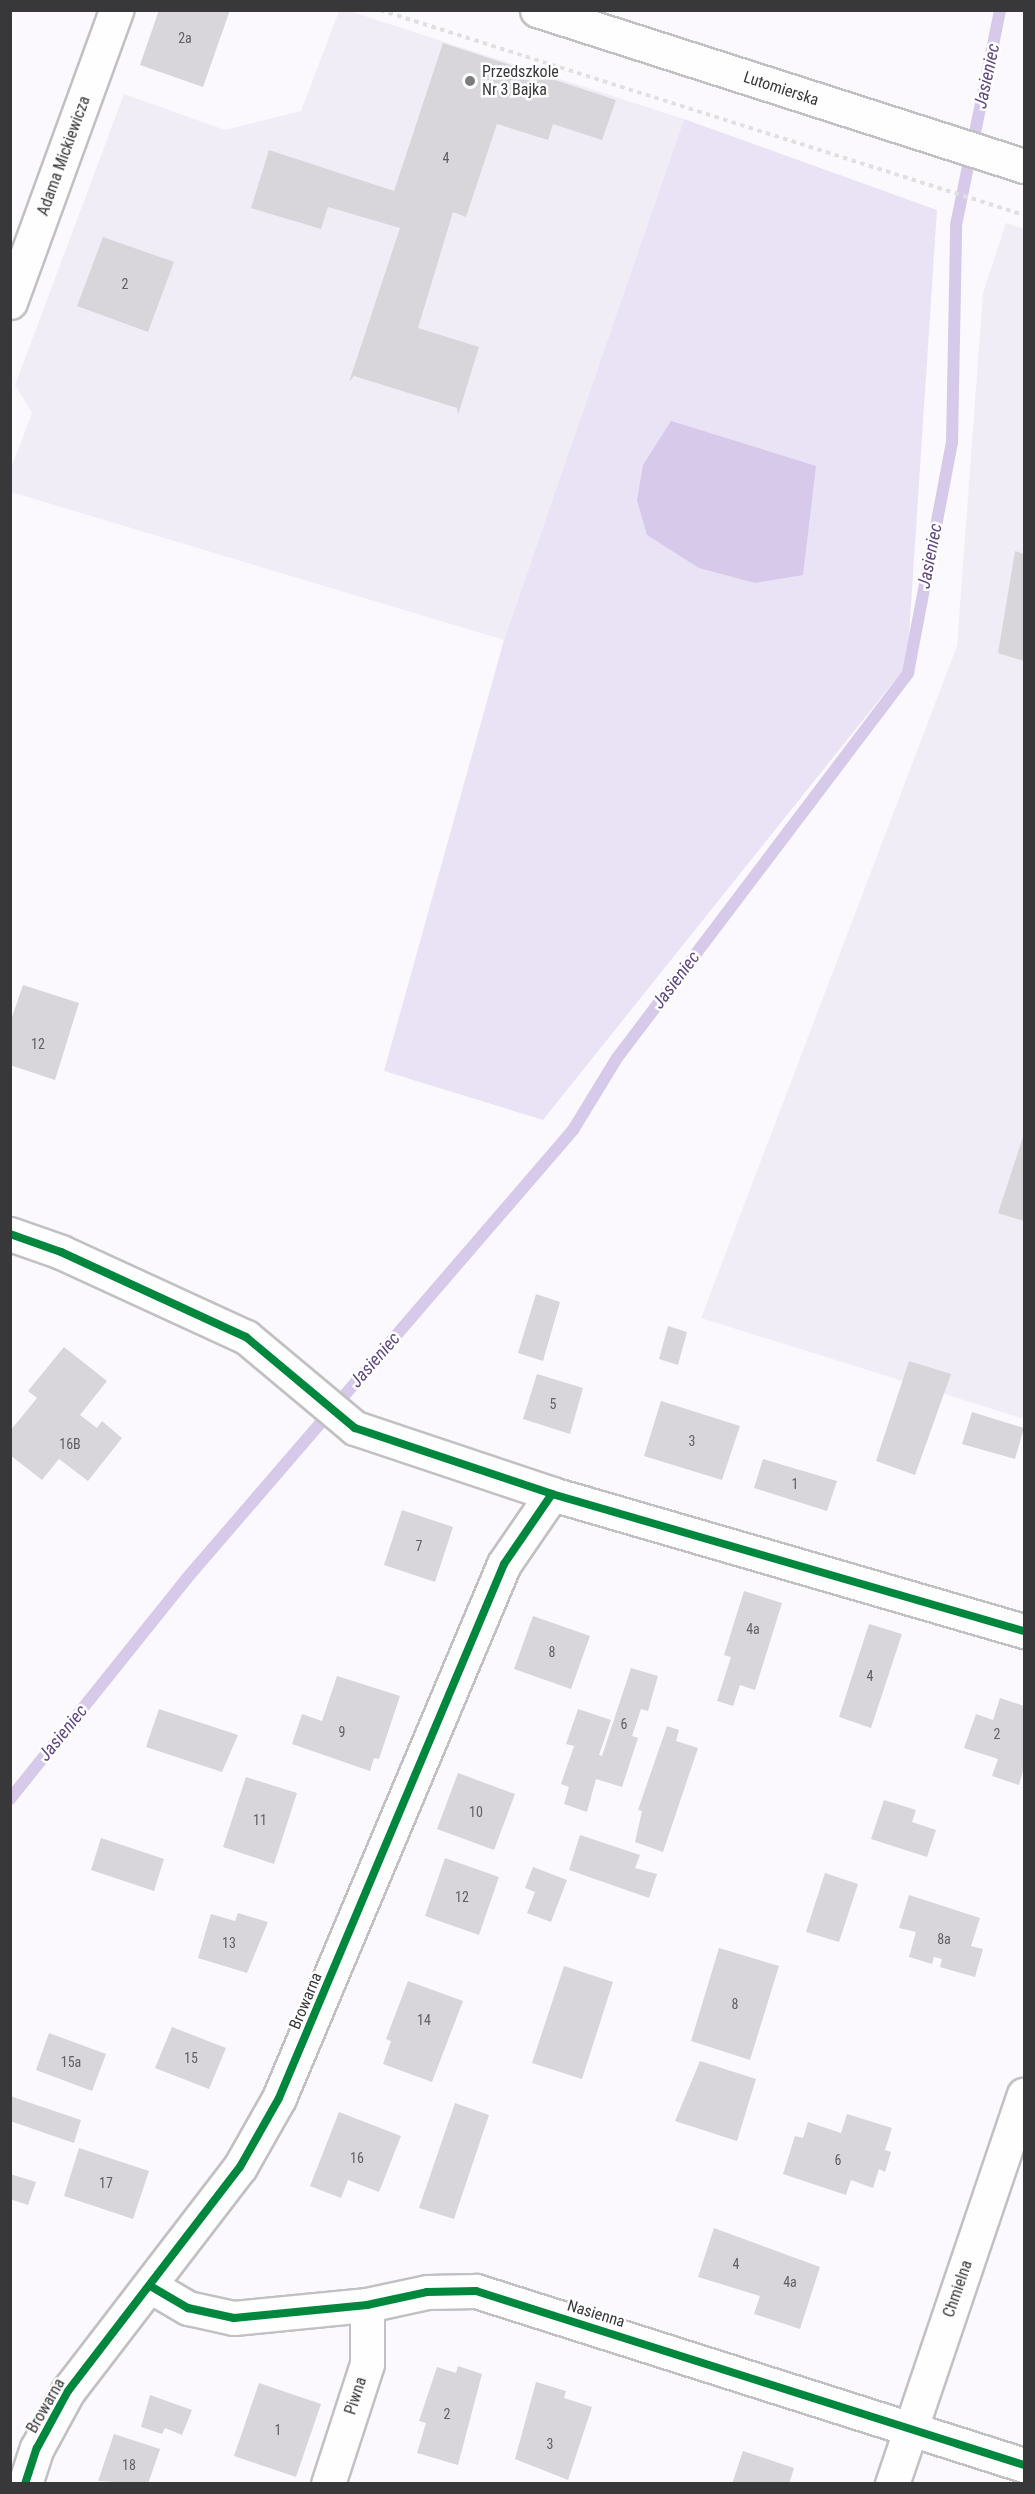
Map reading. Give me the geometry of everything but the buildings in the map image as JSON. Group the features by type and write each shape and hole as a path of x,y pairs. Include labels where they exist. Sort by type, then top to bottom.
{"street":[{"name":"Adama Mickiewicza","path":"10,302 116,10"},
{"name":"Lutomierska","path":"537,10 1019,164"},
{"path":"10,1234 61,1252 246,1336 299,1384 355,1428 552,1494 1024,1631"},
{"name":"Browarna","path":"25,2484 37,2448 68,2391 152,2287 240,2167 279,2098 504,1564 552,1494"},
{"name":"Chmielna","path":"892,2484 1024,2095"},
{"name":"Nasienna","path":"152,2287 188,2308 234,2318 367,2305 428,2292 476,2291 911,2427 1024,2466"},
{"name":"Piwna","path":"328,2484 367,2364 367,2305"}],"path":[{"path":"380,10 1024,215"}],"shaded area":[{"path":"346,10 684,119 504,640 11,492 10,471 32,413 15,385 124,94 225,130 301,111 339,11"},
{"path":"684,119 937,210 907,665 543,1120 384,1071 504,640"},
{"path":"1006,223 1024,229 1024,1419 701,1318 957,646 983,293"},
{"path":"671,421 816,466 803,575 755,583 699,568 647,535 637,500 643,465"}],"waterway":[{"name":"Jasieniec","path":"10,1799 187,1578 573,1130 617,1058 908,673 952,443 956,225 1000,10"}],"cycle path":[{"path":"10,1234 61,1252 246,1337 355,1428 552,1494 1024,1631"},
{"path":"25,2484 37,2448 68,2391 240,2167 279,2098 504,1564 552,1494"},
{"path":"152,2287 188,2308 234,2318 367,2305 427,2292 476,2291 1024,2465"}],"place":[{"name":"Przedszkole Nr 3 Bajka","path":"470,81"}]}
